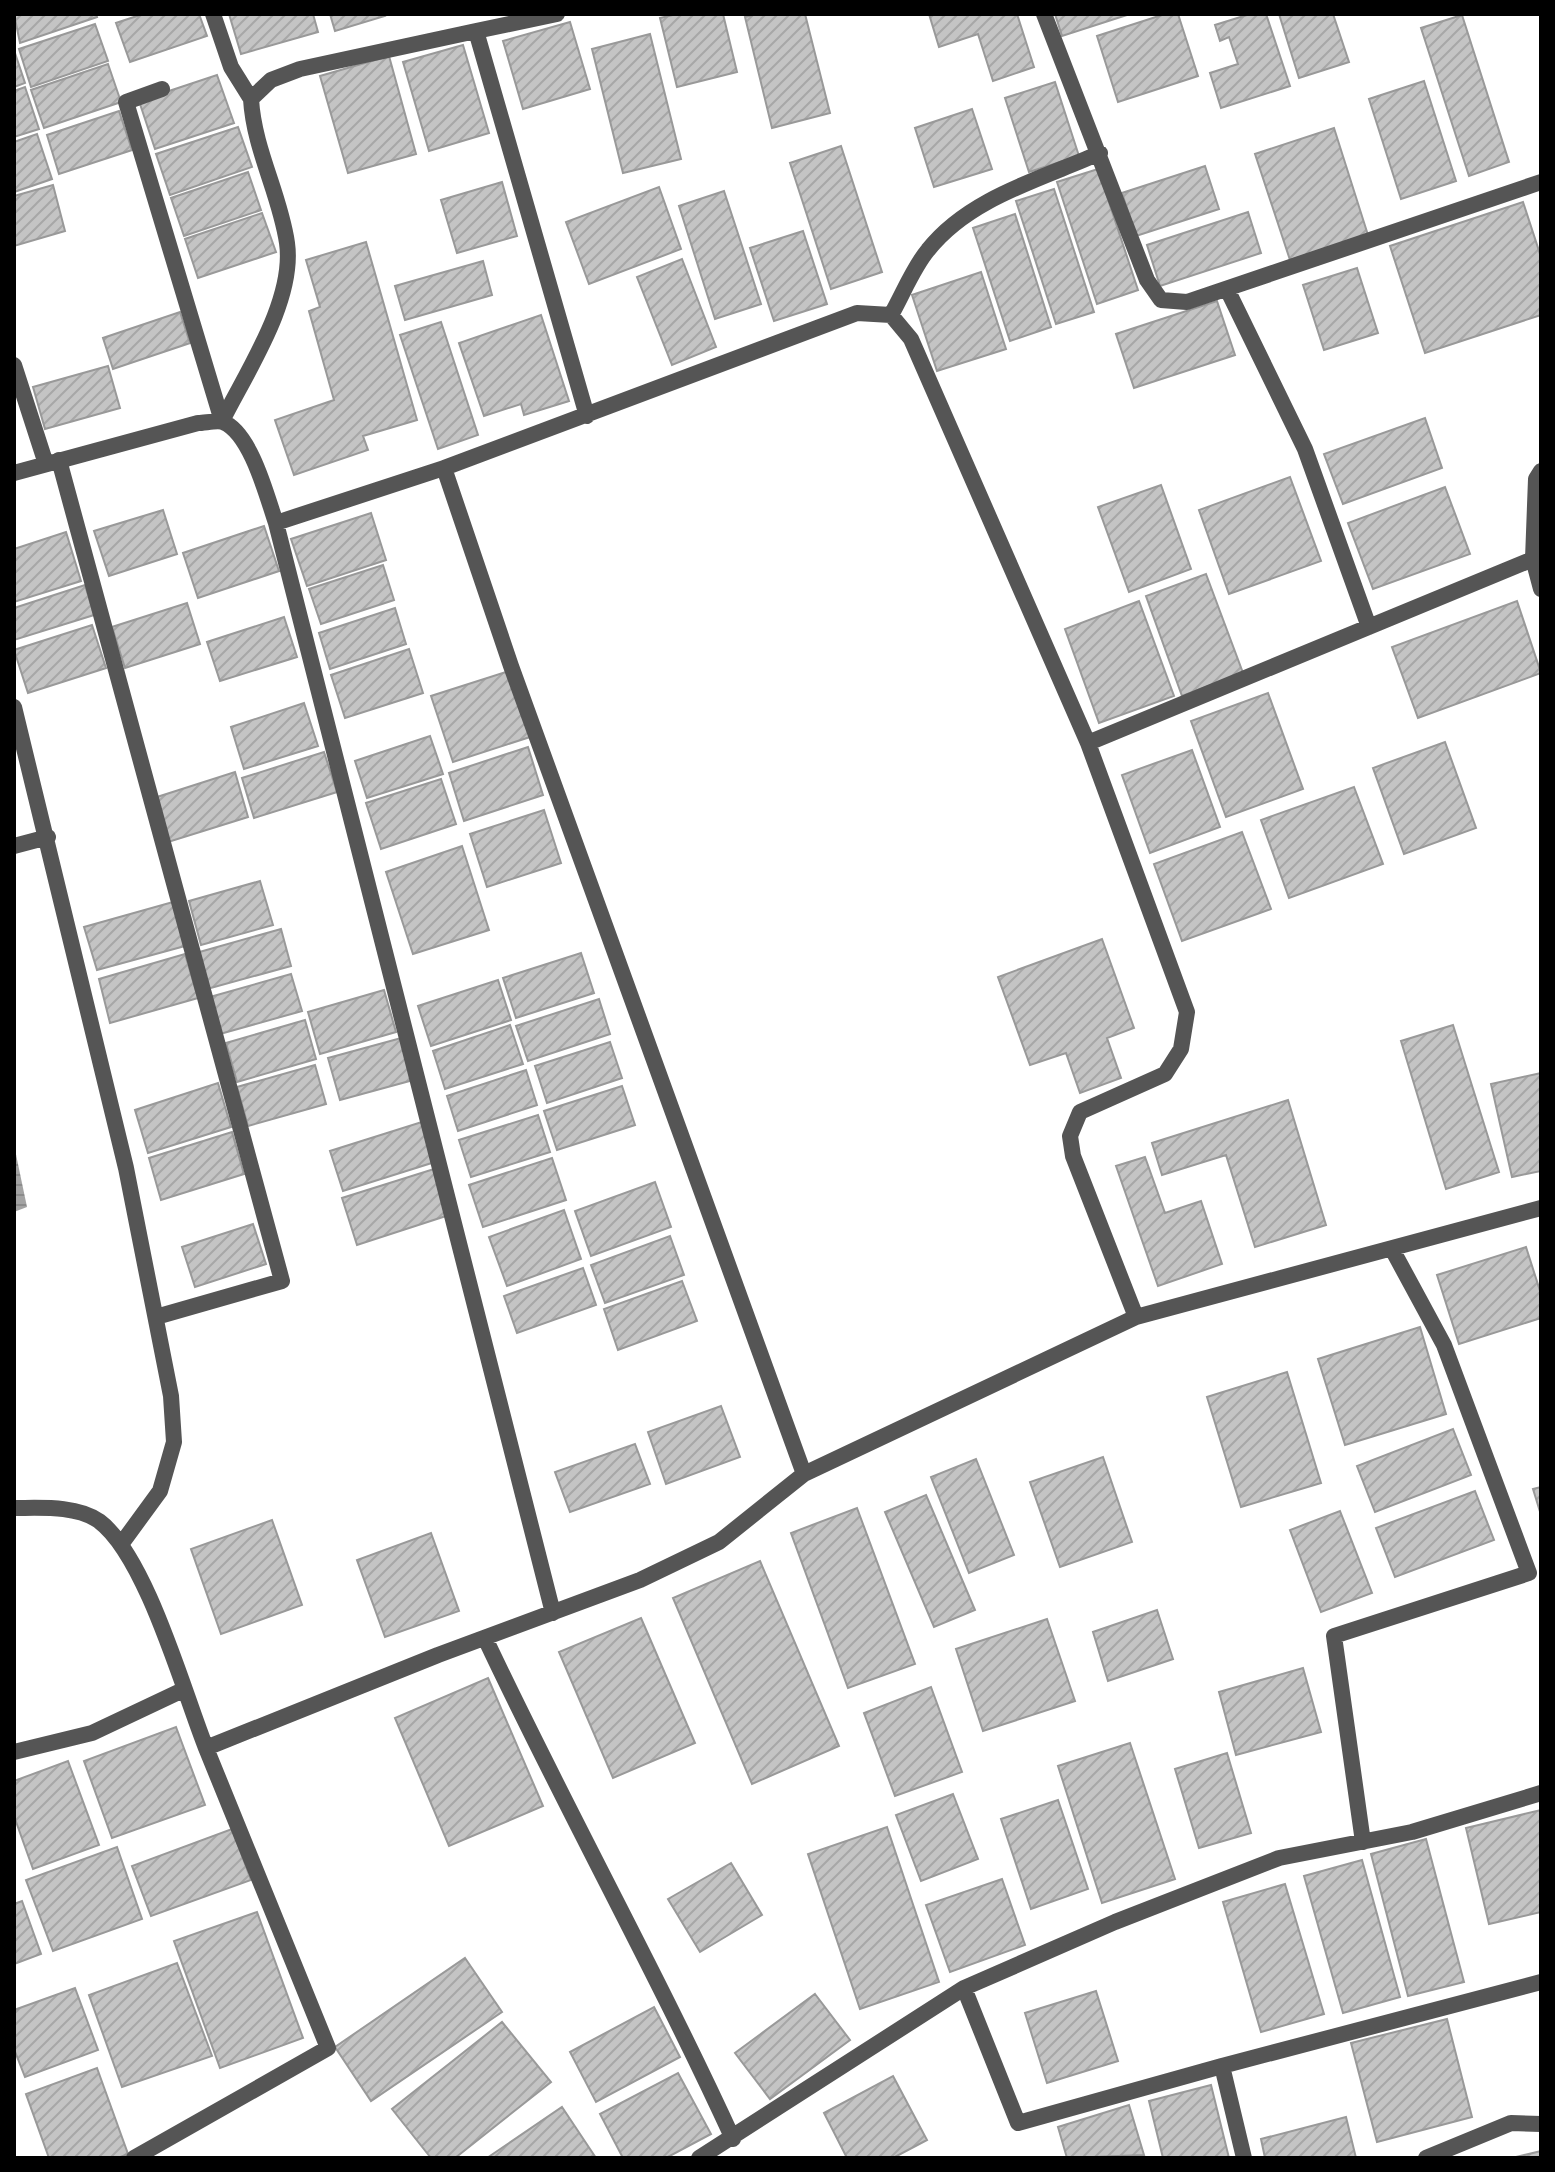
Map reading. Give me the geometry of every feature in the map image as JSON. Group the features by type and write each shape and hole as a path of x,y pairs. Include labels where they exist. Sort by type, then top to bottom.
{"street":[{"path":"213,14 231,67 251,99 253,132 287,243 288,274 279,304 222,421"},
{"path":"251,99 271,80 300,69 557,14"},
{"path":"1044,14 1147,280 1161,300 1187,302 1541,182"},
{"path":"476,31 587,416"},
{"path":"162,89 126,102 222,421 236,431 248,448 276,523 553,1613"},
{"path":"891,315 926,251 951,224 980,205 1100,153"},
{"path":"1227,289 1305,449 1369,627"},
{"path":"276,523 444,468 857,313 891,315 911,339 1088,743 1187,1012 1181,1049 1165,1074 1080,1112 1070,1136 1073,1156 1136,1317"},
{"path":"14,365 53,462 282,1281 156,1317"},
{"path":"14,473 198,423 222,421"},
{"path":"444,468 511,666 804,1474"},
{"path":"1541,471 1536,479 1533,559 1541,589"},
{"path":"1088,743 1533,559"},
{"path":"14,707 126,1168 171,1396 174,1442 160,1491 122,1543"},
{"path":"14,846 48,837"},
{"path":"206,1748 640,1580 719,1542 804,1474 1136,1317 1541,1208"},
{"path":"1363,1842 1334,1636 1529,1573 1444,1345 1392,1249"},
{"path":"14,1508 64,1509 97,1519 122,1543 139,1572 206,1748 328,2048 134,2158"},
{"path":"485,1638 552,1780 671,2004 733,2139"},
{"path":"14,1752 92,1733 183,1690"},
{"path":"699,2158 964,1988 1115,1922 1279,1858 1412,1832 1541,1793"},
{"path":"964,1988 1018,2123 1541,1982"},
{"path":"1222,2066 1244,2158"},
{"path":"1426,2158 1511,2123 1541,2124"}],"shaded area":[{"path":"14,1145 27,1207 14,1212"}],"building":[{"path":"14,14 96,14 97,17 20,43"},
{"path":"143,14 199,14 207,36 130,62 116,23"},
{"path":"229,14 313,14 318,32 241,54"},
{"path":"330,14 384,14 385,16 335,31"},
{"path":"677,14 723,14 737,72 677,87 660,18"},
{"path":"805,14 830,113 772,128 745,17"},
{"path":"929,14 1017,14 1034,67 993,81 978,34 939,47"},
{"path":"1055,14 1130,14 1062,36"},
{"path":"1165,14 1178,14 1198,76 1118,102 1097,36"},
{"path":"1250,14 1266,14 1290,86 1221,108 1210,73 1238,64 1229,37 1220,41 1215,25"},
{"path":"1279,14 1333,14 1349,62 1299,78"},
{"path":"1462,15 1509,162 1469,176 1421,28"},
{"path":"570,22 590,89 523,109 503,41"},
{"path":"95,24 108,61 31,87 19,49"},
{"path":"650,34 681,159 623,173 592,49"},
{"path":"463,45 489,133 429,151 403,62"},
{"path":"14,50 25,83 14,87"},
{"path":"389,56 416,154 348,173 320,76"},
{"path":"108,64 121,102 44,128 31,90"},
{"path":"217,75 234,123 155,149 139,101"},
{"path":"1424,81 1456,181 1401,199 1369,99"},
{"path":"1055,82 1079,156 1029,172 1005,98"},
{"path":"25,87 39,129 14,137 14,91"},
{"path":"972,109 992,169 934,187 915,128"},
{"path":"119,111 132,150 59,174 47,135"},
{"path":"238,127 252,167 170,195 156,154"},
{"path":"1334,128 1368,235 1290,260 1255,154"},
{"path":"37,134 52,179 14,192 14,142"},
{"path":"841,146 882,272 831,289 790,163"},
{"path":"1205,166 1219,209 1136,236 1122,193"},
{"path":"1098,169 1138,290 1097,304 1057,182"},
{"path":"248,172 261,210 184,236 171,198"},
{"path":"502,182 517,236 457,253 441,200"},
{"path":"53,185 65,231 14,246 14,196"},
{"path":"659,187 681,249 589,284 566,222"},
{"path":"1054,189 1094,312 1056,324 1016,201"},
{"path":"724,191 761,304 715,319 679,206"},
{"path":"1523,202 1541,257 1541,315 1425,353 1390,246"},
{"path":"1248,212 1261,253 1160,286 1147,245"},
{"path":"262,213 276,252 198,278 185,239"},
{"path":"1015,214 1051,327 1010,341 973,228"},
{"path":"803,231 827,304 774,321 750,248"},
{"path":"366,242 417,420 363,436 368,450 294,475 275,420 334,400 309,311 320,307 306,260"},
{"path":"682,259 716,347 672,365 637,277"},
{"path":"483,261 492,295 405,320 395,286"},
{"path":"1357,268 1378,333 1324,350 1303,285"},
{"path":"981,272 1006,349 937,371 912,295"},
{"path":"1217,301 1235,355 1134,388 1116,334"},
{"path":"180,312 190,343 113,369 103,338"},
{"path":"541,315 569,401 524,415 521,404 484,416 459,343"},
{"path":"441,322 478,435 438,449 400,335"},
{"path":"108,366 120,408 45,429 33,387"},
{"path":"1425,418 1442,468 1343,504 1324,454"},
{"path":"1290,477 1321,561 1229,594 1199,510"},
{"path":"1161,485 1191,569 1129,592 1098,507"},
{"path":"1445,487 1470,554 1373,589 1348,523"},
{"path":"163,510 177,554 109,576 94,531"},
{"path":"371,513 386,560 307,586 291,539"},
{"path":"264,526 279,571 198,598 183,553"},
{"path":"66,532 81,581 14,602 14,549"},
{"path":"383,565 394,600 321,624 309,589"},
{"path":"1206,574 1243,673 1182,696 1146,596"},
{"path":"85,585 94,615 14,640 14,608"},
{"path":"1139,601 1174,696 1099,723 1065,629"},
{"path":"1517,601 1541,673 1418,718 1392,647"},
{"path":"187,603 200,644 125,668 112,627"},
{"path":"395,608 406,644 330,669 319,633"},
{"path":"284,617 297,657 220,681 207,642"},
{"path":"92,625 106,668 28,693 14,650"},
{"path":"409,649 423,693 345,718 331,675"},
{"path":"509,671 530,737 453,762 431,696"},
{"path":"1268,693 1303,789 1226,817 1191,721"},
{"path":"304,703 318,746 244,769 231,727"},
{"path":"430,736 443,774 367,798 355,761"},
{"path":"1445,742 1476,828 1404,854 1373,768"},
{"path":"528,747 543,795 464,821 449,773"},
{"path":"1192,750 1220,827 1150,853 1122,775"},
{"path":"324,752 337,792 254,818 242,778"},
{"path":"235,772 248,817 168,842 154,798"},
{"path":"441,779 456,824 381,849 366,803"},
{"path":"1354,787 1383,864 1289,898 1261,820"},
{"path":"544,810 561,863 487,887 470,834"},
{"path":"1242,832 1271,909 1182,941 1154,864"},
{"path":"462,846 489,930 413,954 386,872"},
{"path":"260,881 273,925 201,945 189,901"},
{"path":"173,902 185,946 97,970 84,927"},
{"path":"281,929 291,966 207,989 196,953"},
{"path":"1102,939 1134,1028 1107,1038 1121,1078 1080,1093 1066,1053 1030,1065 998,977"},
{"path":"581,953 594,993 516,1018 503,978"},
{"path":"185,954 198,998 110,1023 99,979"},
{"path":"291,974 302,1011 220,1034 210,997"},
{"path":"498,980 511,1020 431,1046 418,1006"},
{"path":"384,990 396,1032 320,1054 308,1012"},
{"path":"599,999 610,1034 528,1061 516,1026"},
{"path":"305,1020 316,1059 237,1082 226,1043"},
{"path":"510,1025 523,1064 445,1089 433,1051"},
{"path":"1453,1025 1499,1172 1446,1189 1401,1041"},
{"path":"405,1037 417,1079 340,1100 328,1058"},
{"path":"610,1042 622,1078 547,1103 535,1066"},
{"path":"315,1065 326,1104 248,1126 237,1087"},
{"path":"526,1070 537,1105 458,1131 447,1096"},
{"path":"1541,1073 1541,1171 1512,1177 1491,1084"},
{"path":"218,1083 231,1127 148,1153 135,1110"},
{"path":"622,1086 635,1125 557,1150 544,1111"},
{"path":"1288,1100 1326,1225 1255,1247 1226,1155 1162,1175 1152,1143"},
{"path":"538,1115 550,1152 471,1177 459,1140"},
{"path":"425,1121 438,1161 343,1191 330,1151"},
{"path":"232,1132 244,1174 161,1200 149,1158"},
{"path":"1145,1157 1165,1213 1201,1201 1222,1264 1158,1286 1116,1166"},
{"path":"552,1158 566,1200 483,1227 469,1185"},
{"path":"434,1169 449,1215 357,1245 342,1198"},
{"path":"655,1182 671,1227 591,1256 575,1211"},
{"path":"564,1210 581,1259 507,1286 489,1237"},
{"path":"253,1224 266,1264 195,1287 182,1247"},
{"path":"670,1236 684,1275 605,1303 591,1265"},
{"path":"1526,1247 1541,1294 1541,1318 1459,1344 1437,1275"},
{"path":"583,1268 596,1305 517,1333 504,1296"},
{"path":"682,1281 697,1321 618,1350 604,1309"},
{"path":"1420,1327 1446,1414 1345,1445 1318,1359"},
{"path":"1287,1372 1321,1483 1241,1507 1207,1397"},
{"path":"721,1406 740,1457 666,1484 648,1432"},
{"path":"1453,1429 1471,1475 1375,1512 1357,1466"},
{"path":"635,1444 650,1484 570,1512 555,1472"},
{"path":"1103,1457 1132,1542 1060,1567 1030,1482"},
{"path":"976,1459 1014,1555 969,1573 931,1477"},
{"path":"1541,1487 1541,1515 1533,1489"},
{"path":"1475,1491 1494,1540 1395,1577 1376,1528"},
{"path":"926,1495 975,1610 934,1627 885,1512"},
{"path":"857,1508 915,1664 848,1688 791,1533"},
{"path":"1340,1511 1372,1593 1321,1612 1290,1530"},
{"path":"272,1520 302,1605 221,1634 191,1549"},
{"path":"431,1533 459,1611 385,1637 357,1560"},
{"path":"760,1561 839,1746 752,1784 673,1598"},
{"path":"1157,1610 1173,1659 1108,1681 1093,1632"},
{"path":"641,1618 695,1743 613,1778 559,1652"},
{"path":"1047,1619 1075,1701 983,1731 956,1649"},
{"path":"1303,1668 1321,1732 1236,1755 1219,1692"},
{"path":"488,1678 543,1806 449,1846 395,1718"},
{"path":"931,1687 962,1772 895,1796 864,1713"},
{"path":"176,1727 205,1805 112,1838 84,1761"},
{"path":"1130,1743 1175,1879 1102,1903 1058,1766"},
{"path":"1227,1753 1251,1833 1199,1848 1175,1769"},
{"path":"68,1761 99,1845 33,1869 14,1816 14,1781"},
{"path":"953,1794 978,1859 921,1881 896,1815"},
{"path":"1058,1800 1088,1889 1031,1909 1001,1819"},
{"path":"1541,1810 1541,1912 1489,1924 1466,1828"},
{"path":"887,1827 939,1982 860,2009 808,1854"},
{"path":"232,1829 251,1880 151,1916 132,1866"},
{"path":"1426,1839 1464,1982 1408,1996 1371,1854"},
{"path":"117,1847 142,1919 53,1951 26,1880"},
{"path":"1362,1860 1400,1997 1343,2013 1304,1876"},
{"path":"731,1863 762,1915 700,1952 668,1899"},
{"path":"1002,1879 1025,1945 950,1972 926,1905"},
{"path":"1285,1884 1324,2014 1261,2032 1223,1902"},
{"path":"22,1901 41,1954 14,1964 14,1904"},
{"path":"257,1912 303,2038 220,2068 174,1941"},
{"path":"465,1958 502,2012 371,2101 335,2047"},
{"path":"177,1963 212,2056 122,2087 89,1995"},
{"path":"75,1988 98,2050 25,2077 14,2049 14,2010"},
{"path":"1096,1991 1118,2061 1047,2083 1025,2013"},
{"path":"815,1994 850,2040 770,2099 735,2053"},
{"path":"654,2007 680,2057 596,2102 570,2052"},
{"path":"1447,2019 1472,2117 1377,2142 1351,2043"},
{"path":"502,2022 551,2082 455,2158 431,2158 392,2109"},
{"path":"97,2068 128,2154 118,2158 49,2158 26,2094"},
{"path":"678,2073 711,2134 666,2158 623,2158 600,2114"},
{"path":"893,2076 927,2140 893,2158 847,2158 824,2113"},
{"path":"1211,2085 1229,2158 1163,2158 1149,2101"},
{"path":"1129,2105 1144,2155 1067,2158 1058,2127"},
{"path":"562,2107 596,2158 487,2158"},
{"path":"1346,2117 1356,2158 1265,2158 1261,2139"},
{"path":"1541,2151 1541,2158 1512,2158"}]}
